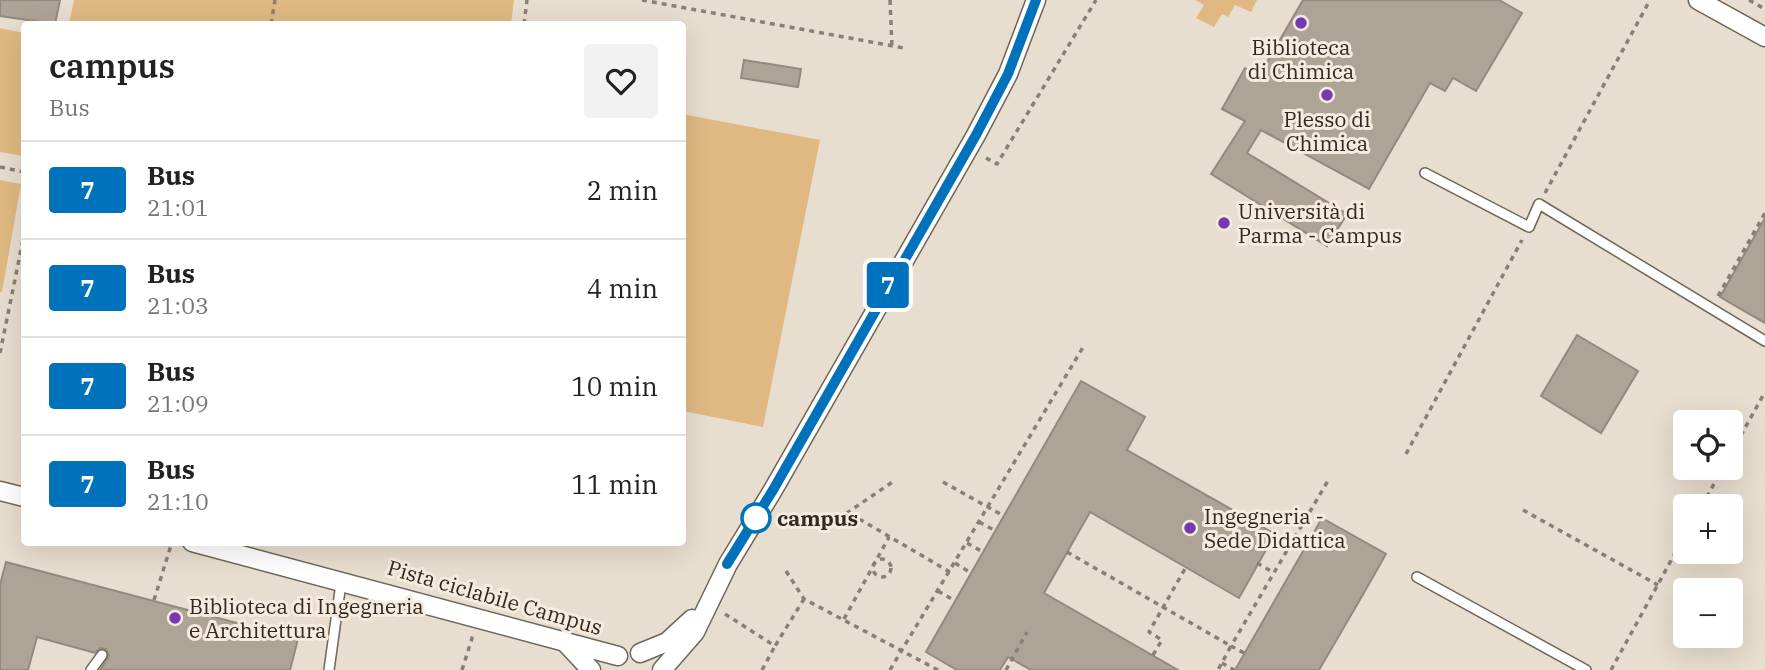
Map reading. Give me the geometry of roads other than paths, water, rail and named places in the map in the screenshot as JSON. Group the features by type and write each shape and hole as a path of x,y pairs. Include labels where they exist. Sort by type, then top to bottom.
{"street":[{"path":"640,653 656,663 661,670 695,632 706,605 976,135 1008,74 1036,0"},
{"path":"1698,0 1765,37"},
{"path":"0,491 21,496"},
{"path":"207,546 478,621 618,656 640,653 667,642 678,635 706,605"},
{"path":"564,641 591,670"},
{"path":"604,670 618,656"}],"lane":[{"path":"1425,173 1529,227 1539,204 1765,341"},
{"path":"1417,577 1586,670"},
{"path":"329,670 341,583"},
{"path":"91,670 102,654"}],"place":[{"name":"Biblioteca di Chimica","path":"1301,23"},
{"name":"Plesso di Chimica","path":"1327,95"},
{"name":"Università di Parma - Campus","path":"1224,223"},
{"name":"campus","path":"756,518"},
{"name":"Ingegneria - Sede Didattica","path":"1190,528"},
{"name":"Biblioteca di Ingegneria e Architettura","path":"175,618"}]}
